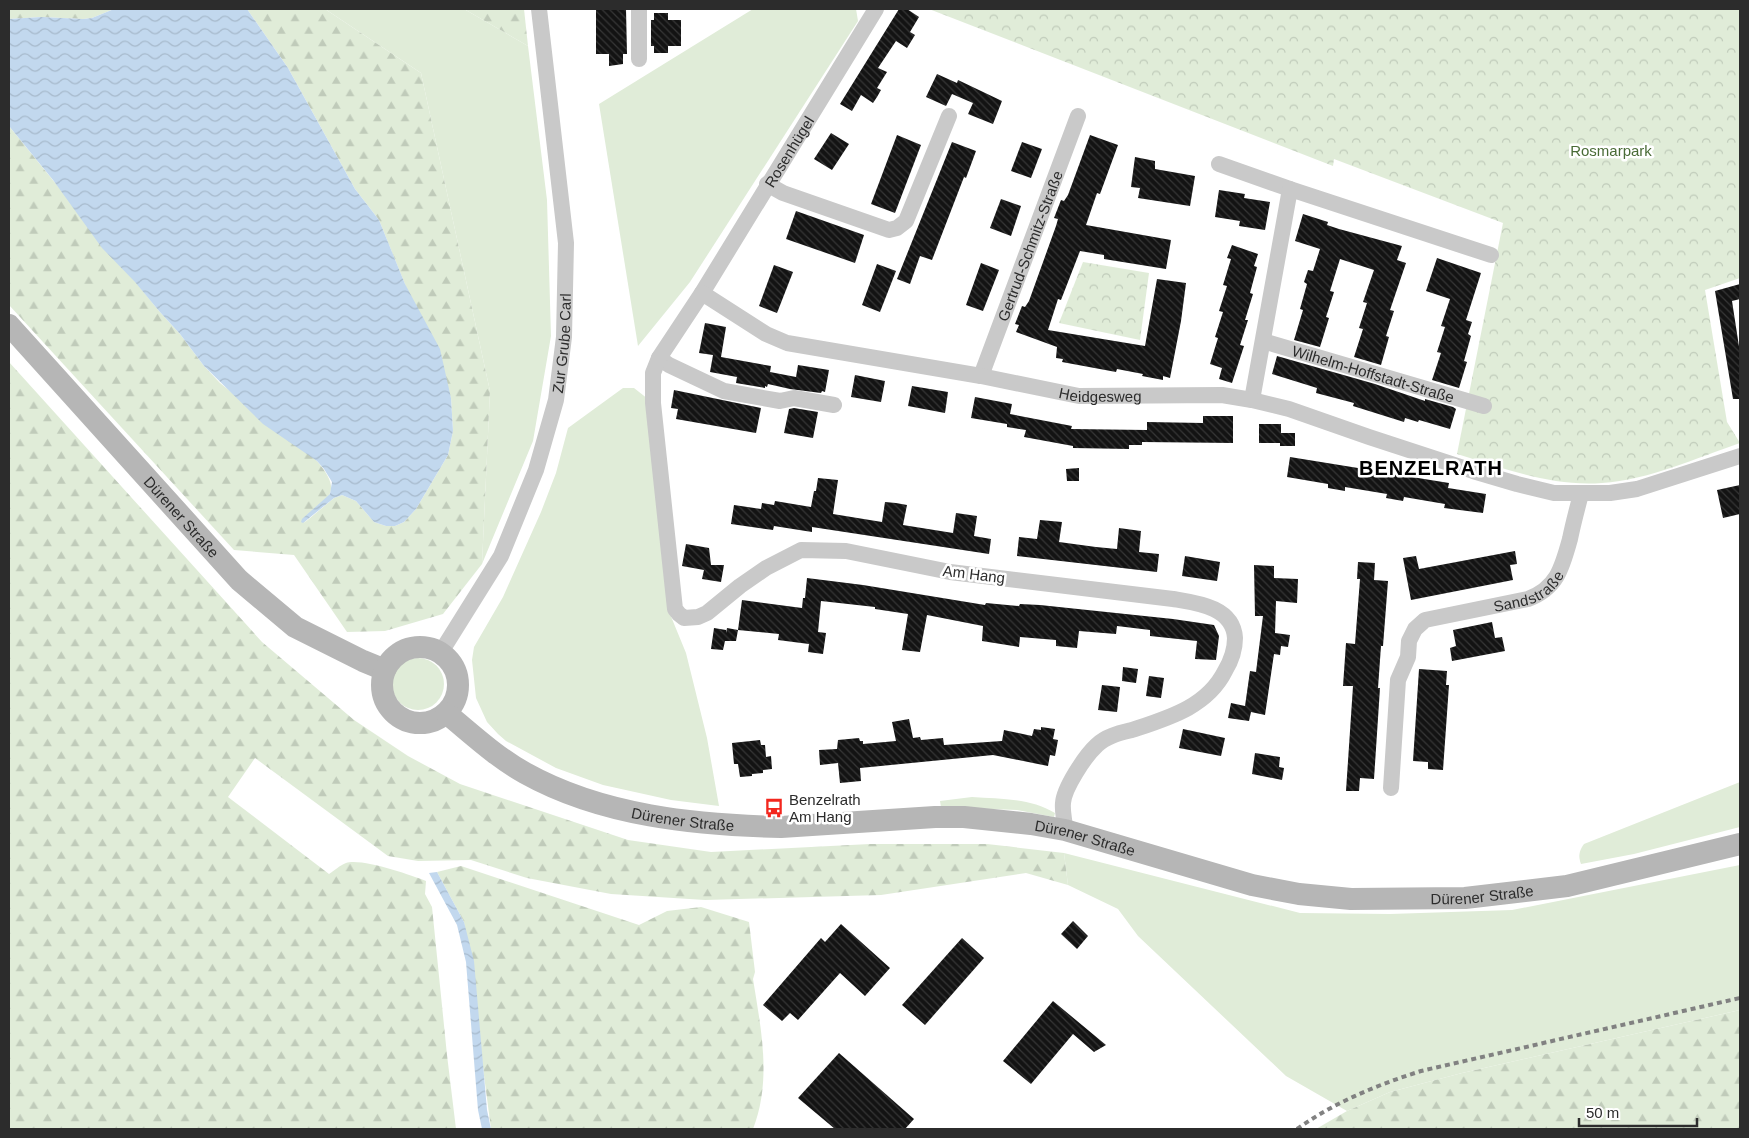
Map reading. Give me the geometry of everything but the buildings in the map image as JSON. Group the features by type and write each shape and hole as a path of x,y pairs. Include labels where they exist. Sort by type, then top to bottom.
{"main road":[{"name":"Dürener Straße","path":"9,325 239,580 295,627 385,670"},
{"path":"425,647 441,652 454,666 459,685 456,699 446,713 430,722 415,723 400,718 388,705 382,690 385,670 392,659 408,648 425,647"},
{"name":"Dürener Straße","path":"446,713 491,751 526,773 565,791 617,808 686,820 781,827 935,816 1031,824 1065,830 1252,885 1299,894 1351,899 1465,898 1567,886 1740,844"}],"street":[{"name":"Zur Grube Carl","path":"441,652 501,556 536,470 556,400 564,337 566,243 539,9"},
{"path":"638,9 639,59"},
{"name":"Rosenhügel","path":"702,293 767,184 876,9"},
{"path":"767,184 783,193 889,230 897,228 906,221 949,116"},
{"name":"Gertrud-Schmitz-Straße","path":"981,376 1078,116"},
{"path":"1219,164 1492,255"},
{"path":"1252,400 1290,188"},
{"path":"656,365 702,293"},
{"name":"Heidgesweg","path":"702,293 766,334 787,343 981,376 1078,396 1222,395 1252,400 1289,409 1369,437 1517,484 1554,493 1581,494"},
{"name":"Wilhelm-Hoffstadt-Straße","path":"1263,341 1484,406"},
{"path":"656,365 669,365 724,392 780,401 794,398 834,405"},
{"name":"Am Hang","path":"656,365 653,404 675,609 684,618 698,617 707,613 753,577 800,550 846,551 950,572 1173,599 1208,606 1224,615 1233,629 1235,638 1230,661 1219,682 1209,694 1190,707 1164,719 1110,737 1098,744 1089,754 1065,792 1063,804 1065,830"},
{"path":"1581,494 1610,493 1636,489 1740,456"},
{"name":"Sandstraße","path":"1391,788 1398,680 1408,657 1409,641 1415,629 1425,620 1528,600 1540,595 1552,584 1559,574 1581,494"}],"green space":[{"path":"9,9 114,9 92,18 83,19 41,17 9,19"},
{"path":"247,9 325,9 421,73 490,391 482,564 443,614 385,631 347,632 294,555 234,550 9,305 9,126 159,311 180,334 204,366 220,383 317,461 330,481 330,494 304,523 334,498 342,495 356,501 374,522 386,526 395,526 404,522 416,509 448,455 453,431 451,398 379,220 355,189 288,68"},
{"path":"325,9 464,9 528,46 547,200 551,336 533,441 482,564 490,391 421,73"},
{"path":"464,9 524,9 528,46"},
{"path":"753,9 856,9 858,21 690,282 638,346 599,104"},
{"name":"Rosmarpark","path":"929,9 1740,9 1740,278 1705,290 1727,422 1740,443 1655,473 1637,478 1602,483 1565,482 1546,479 1457,454 1503,223 1334,159 1333,166"},
{"path":"1083,262 1149,273 1140,340 1059,323"},
{"path":"9,362 262,642 354,720 408,756 460,784 628,840 711,852 870,844 987,844 1064,853 1068,885 1026,873 881,895 705,900 611,894 527,878 471,860 418,861 388,856 255,758 228,797 329,874 346,863 353,862 386,868 426,881 425,894 432,907 456,1129 9,1129"},
{"path":"623,388 634,388 648,399 670,614 686,653 707,738 719,806 671,800 603,785 556,768 506,741 498,734 487,722 476,698 472,660 474,647 503,597 541,512 556,473 568,428"},
{"path":"413,658 423,658 437,665 444,679 444,689 437,703 423,710 413,710 403,706 396,699 392,689 392,679 396,669 403,662"},
{"path":"1740,782 1740,827 1634,854 1581,864 1580,854 1584,844"},
{"path":"972,797 1025,802 1035,804 1055,813 1054,817 1017,810 941,807 940,801"},
{"path":"1064,853 1300,913 1390,914 1512,910 1740,865 1740,1010 1462,1073 1390,1092 1347,1111 1286,1076 1138,936 1118,909 1068,885"},
{"path":"461,866 639,925 667,911 701,907 749,922 755,972 753,979 763,1054 762,1092 759,1111 753,1129 491,1129 464,922 437,872"},
{"path":"1740,1010 1740,1129 1316,1129 1347,1111 1390,1092 1462,1073"}],"water":[{"path":"114,9 247,9 288,68 355,189 379,220 405,284 440,349 451,398 453,431 448,455 416,509 404,522 395,526 386,526 374,522 356,501 342,495 334,498 303,523 301,522 330,494 332,482 324,469 317,461 263,424 204,366 180,334 135,282 102,248 53,180 9,126 9,19 41,17 83,19 92,18"},
{"path":"437,872 464,922 474,961 487,1110 491,1129 482,1129 478,1110 466,962 457,925 429,873"}],"railway":[{"path":"1297,1129 1341,1102 1388,1082 1421,1071 1740,998"}],"place":[{"name":"Benzelrath Am Hang","path":"774,808"}],"district":[{"name":"BENZELRATH","path":"1431,468"}]}
